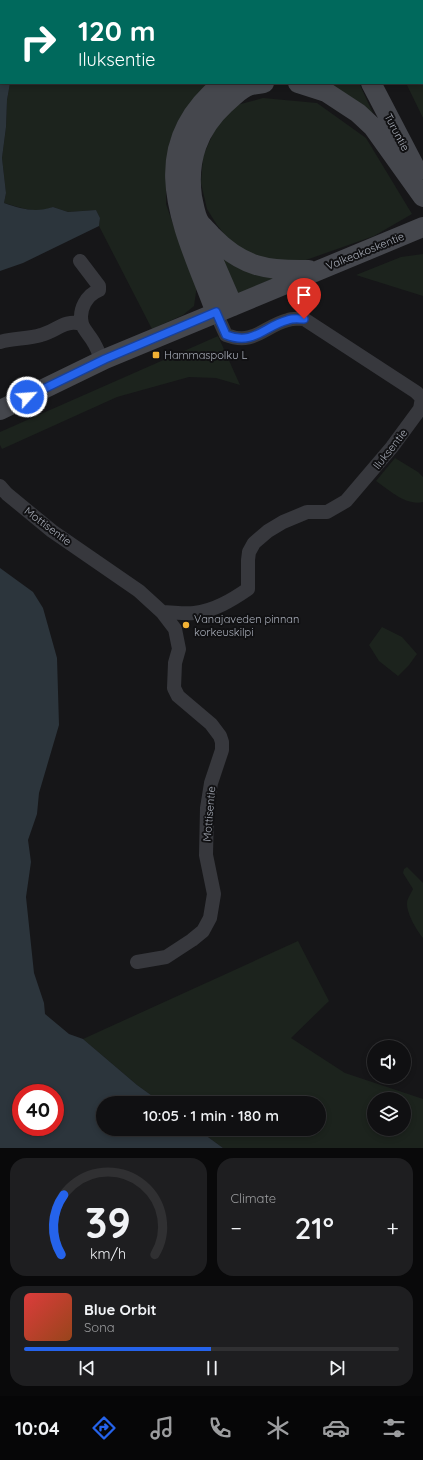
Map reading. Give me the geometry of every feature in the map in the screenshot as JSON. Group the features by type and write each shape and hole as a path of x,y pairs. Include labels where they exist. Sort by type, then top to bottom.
{"main road":[{"path":"222,84 198,109 183,132 176,157 174,174 175,190 183,226 224,309"},
{"path":"224,309 194,205 191,186 191,165 195,150 205,126 235,94 255,84"},
{"path":"301,84 326,92 358,113 373,128 423,198"},
{"name":"Turuntie","path":"373,84 423,181"},
{"path":"200,222 219,243 254,265 288,270 318,270"},
{"name":"Valkeakoskentie","path":"0,410 102,360 423,228"}],"street":[{"path":"80,261 99,286 99,290 92,293 88,297 82,311 82,324 102,360"},
{"name":"Iluksentie","path":"162,612 192,613 207,610 221,605 248,589 249,552 254,543 268,531 283,522 307,512 327,512 346,500 392,446 420,409 422,398 416,392 304,319 288,319 247,340 236,339 226,335 224,309"},
{"path":"0,342 42,335 66,323 76,322 82,324"},
{"name":"Mottisentie","path":"0,486 7,494 52,531 139,591 162,612 175,629 179,649 175,663 174,688 178,696 210,724 220,736 222,742 222,750 211,783 207,808 206,855 214,894 210,918 203,930 192,940 166,957 137,962"}],"shaded area":[{"path":"0,84 10,84 2,158 6,193 4,203 34,210 53,207 68,212 96,210 100,218 99,226 23,263 0,271"},
{"path":"10,84 211,84 194,99 178,121 169,144 166,177 166,204 180,244 197,285 194,306 183,315 152,329 99,226 100,218 96,210 68,212 53,207 34,210 4,203 6,193 2,158 6,127 7,100"},
{"path":"322,84 359,84 378,124"},
{"path":"406,84 423,84 423,118"},
{"path":"263,98 317,103 366,138 412,214 374,236 306,260 266,260 249,253 229,240 207,209 201,183 203,156 219,121 237,105"},
{"path":"211,240 279,276 235,295"},
{"path":"423,254 423,296 356,275 401,257"},
{"path":"218,336 240,385 216,378 189,377 117,397 2,449 0,445 0,432"},
{"path":"395,458 418,472 423,477 423,502 410,502 392,493 376,481"},
{"path":"0,568 33,592 43,608 57,658 59,725 39,793 37,814 28,840 31,862 26,897 34,973 44,1003 45,1014 69,1034 83,1039 137,1085 152,1096 96,1096 96,1136 207,1136 223,1148 0,1148"},
{"path":"382,627 402,637 417,654 398,676 379,661 369,645"},
{"path":"407,867 423,883 423,938 413,922 407,908 408,900 413,889 403,873 404,869"},
{"path":"298,941 329,1001 291,1038 345,1073 367,1080 367,1084 378,1084 402,1092 367,1092 367,1136 411,1136 411,1095 423,1099 423,1148 223,1148 207,1136 326,1136 326,1096 152,1096 137,1085 83,1039"}],"place":[{"name":"Hammaspolku L","path":"156,355"},
{"name":"Vanajaveden pinnan korkeuskilpi","path":"186,625"}],"route":[{"path":"27,397 105,359 216,312 226,335 236,339 247,340 288,319 304,319"}]}
